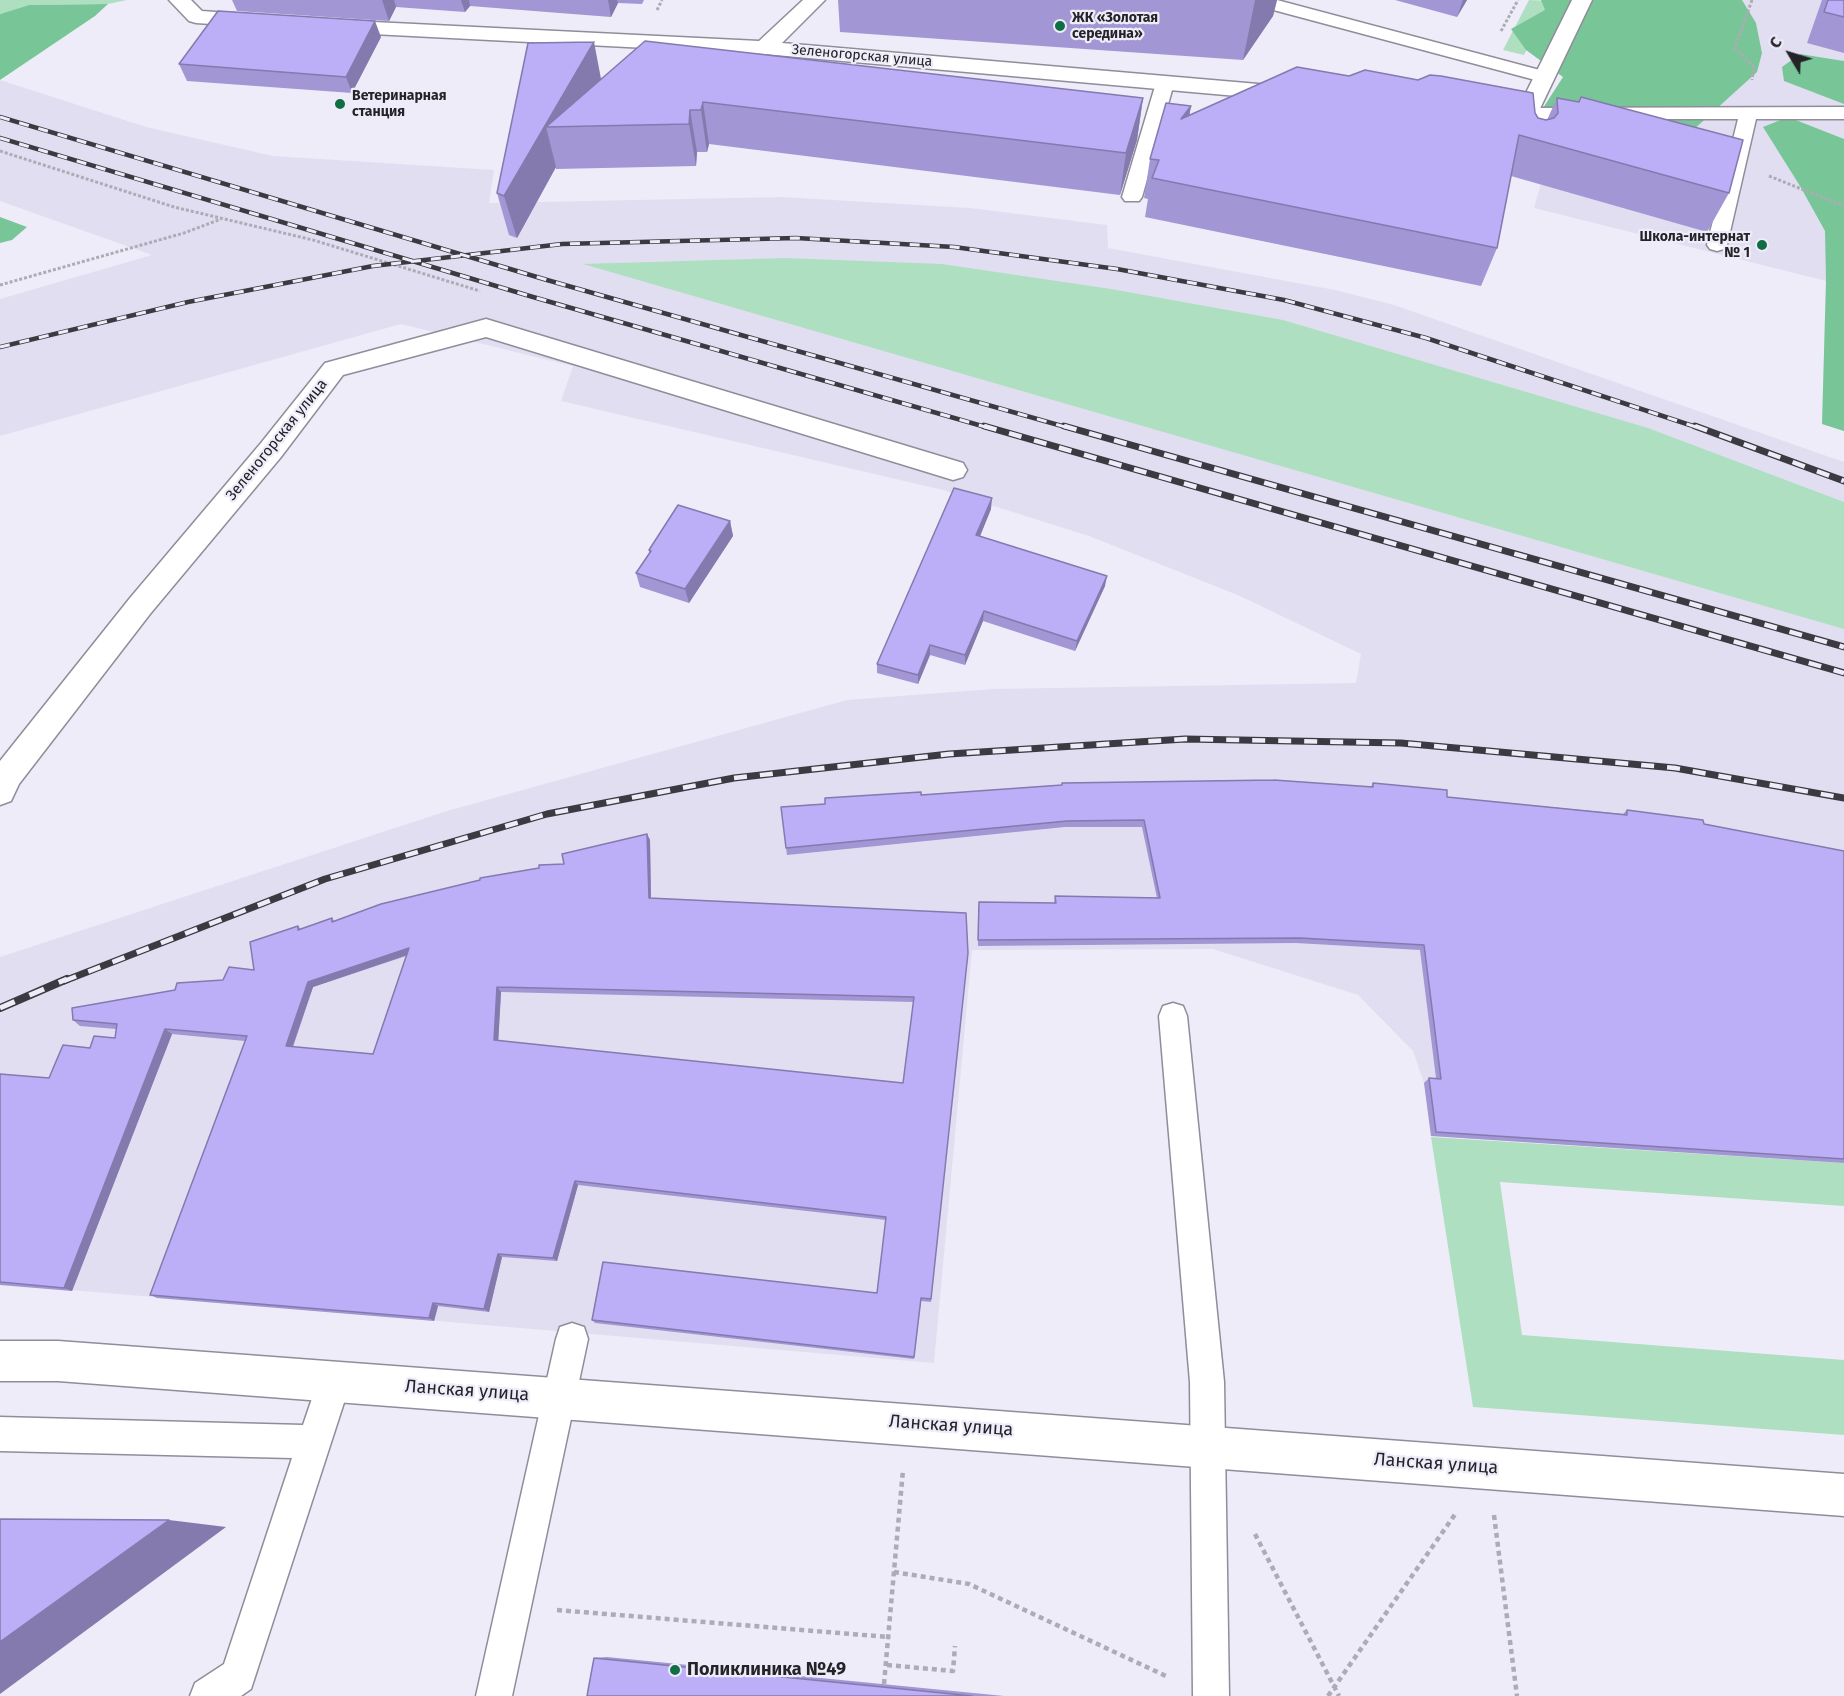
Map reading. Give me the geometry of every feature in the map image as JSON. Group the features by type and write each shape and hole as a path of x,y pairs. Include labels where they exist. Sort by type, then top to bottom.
{"street":[{"path":"178,0 196,17 280,23"},
{"path":"764,48 815,0"},
{"path":"1470,109 1527,114 1582,0"},
{"name":"Зеленогорская улица","path":"315,25 764,48 1317,96"},
{"name":"Зеленогорская улица","path":"0,791 8,775 140,606 271,450 334,369 486,328 953,470"},
{"name":"Ланская улица","path":"0,1361 58,1361 334,1381 1844,1495"}],"lane":[{"path":"1257,0 1545,77"},
{"path":"1132,198 1165,83"},
{"path":"1530,151 1527,114 1844,114"},
{"path":"1717,245 1748,114"},
{"path":"1173,1016 1207,1382 1211,1696"},
{"path":"495,1696 572,1339"},
{"path":"226,1690 334,1381"},
{"path":"0,1434 314,1442"}],"path":[{"path":"1748,114 1754,67 1735,48 1752,0"},
{"path":"0,151 67,174 222,219 313,240 490,294"},
{"path":"1736,163 1844,206"},
{"path":"0,285 184,233 222,219"},
{"path":"884,1684 908,1423"},
{"path":"1328,1696 1488,1468"},
{"path":"1488,1468 1517,1696"},
{"path":"1251,1528 1339,1696"},
{"path":"894,1572 969,1584 1178,1681"},
{"path":"514,1606 888,1637"},
{"path":"886,1665 953,1671 955,1646"}],"shaded area":[{"name":"Школа-интернат № 1","path":"1615,0 1844,0 1844,431 1822,424 1826,281 1534,208 1557,127"},
{"path":"0,80 146,127 273,156 494,170 489,203 782,197 970,208 1107,225 1108,248 1335,290 1394,305 1844,462 1844,1163 1431,1136 1424,1083 1413,1051 1358,995 1213,949 972,950 934,1363 0,1284 0,957 447,811 847,700 993,689 1356,683 1361,654 1240,596 1089,536 943,490 561,401 573,366 401,324 0,436 0,299 152,255 0,201"}],"green space":[{"path":"0,0 127,0 108,4 29,5 0,14"},
{"path":"1529,0 1550,1 1524,55 1503,50"},
{"path":"1541,0 1742,0 1756,23 1762,53 1757,72 1692,131 1551,136 1543,108 1563,77 1526,50 1511,29 1545,10"},
{"path":"108,4 95,16 0,80 0,14 29,5"},
{"path":"1800,54 1844,61 1844,104 1784,81 1782,67"},
{"path":"1788,117 1844,139 1844,431 1822,424 1825,231 1763,127"},
{"path":"0,217 27,227 12,240 0,243"},
{"path":"785,258 942,264 1111,289 1283,320 1648,428 1844,502 1844,629 583,264"},
{"path":"1431,1137 1844,1163 1844,1206 1500,1182 1522,1335 1844,1360 1844,1435 1473,1407"}],"building":[{"path":"1828,0 1844,0 1844,17 1824,12"},
{"path":"218,11 375,21 346,77 179,64"},
{"path":"645,41 1143,98 1126,153 703,102 701,110 690,110 689,124 546,127"},
{"path":"594,42 504,196 497,193 528,43"},
{"path":"1297,67 1349,76 1365,70 1418,80 1430,75 1441,76 1533,93 1535,113 1538,118 1546,120 1554,118 1558,113 1557,98 1579,102 1581,97 1743,140 1729,193 1519,135 1497,248 1152,178 1159,160 1150,159 1166,103 1191,106 1181,119"},
{"path":"954,488 992,498 976,535 1107,576 1077,641 984,611 965,655 930,645 918,675 877,664"},
{"path":"678,505 730,521 685,589 636,573"},
{"path":"1274,780 1373,787 1373,783 1447,790 1447,797 1627,815 1627,810 1703,820 1704,824 1844,851 1844,1159 1436,1132 1429,1078 1441,1079 1424,945 1300,938 978,940 979,902 1056,903 1055,896 1160,898 1144,820 1067,821 786,848 781,807 825,804 825,798 921,792 921,795 1062,785 1062,783"},
{"path":"647,834 649,898 966,913 968,953 931,1299 921,1298 914,1357 592,1320 603,1262 877,1293 886,1217 575,1181 553,1258 498,1254 484,1309 433,1303 429,1318 150,1295 247,1036 165,1029 64,1288 0,1282 0,1074 49,1078 63,1045 90,1048 94,1036 115,1038 117,1024 73,1020 72,1008 175,990 177,983 223,980 229,967 254,970 250,942 298,926 298,930 332,918 332,922 381,904 480,880 480,878 539,868 539,865 564,864 562,854","holes":["409,948 373,1054 286,1046 308,982","497,987 914,997 903,1083 494,1040"]},
{"path":"0,1519 169,1520 0,1642"},
{"name":"Поликлиника №49","path":"594,1658 972,1696 587,1696"}],"railway":[{"path":"0,117 464,255"},
{"path":"0,138 413,261"},
{"path":"464,255 562,244 796,238 954,247 1117,269 1284,300 1426,338 1699,428"},
{"path":"413,261 464,255"},
{"path":"464,255 1069,428"},
{"path":"0,347 188,302 373,266 413,261"},
{"path":"413,261 989,428"},
{"path":"984,426 1844,673"},
{"path":"1064,426 1844,647"},
{"path":"1695,426 1844,481"},
{"path":"64,981 325,879 547,814 734,778 949,754 1185,739 1401,743 1675,768 1844,798"},
{"path":"0,1008 67,979"}],"place":[{"name":"ЖК «Золотая середина»","path":"1060,26"},
{"name":"Ветеринарная станция","path":"340,104"},
{"name":"Школа-интернат № 1","path":"1762,245"},
{"name":"Поликлиника №49","path":"675,1670"}]}
